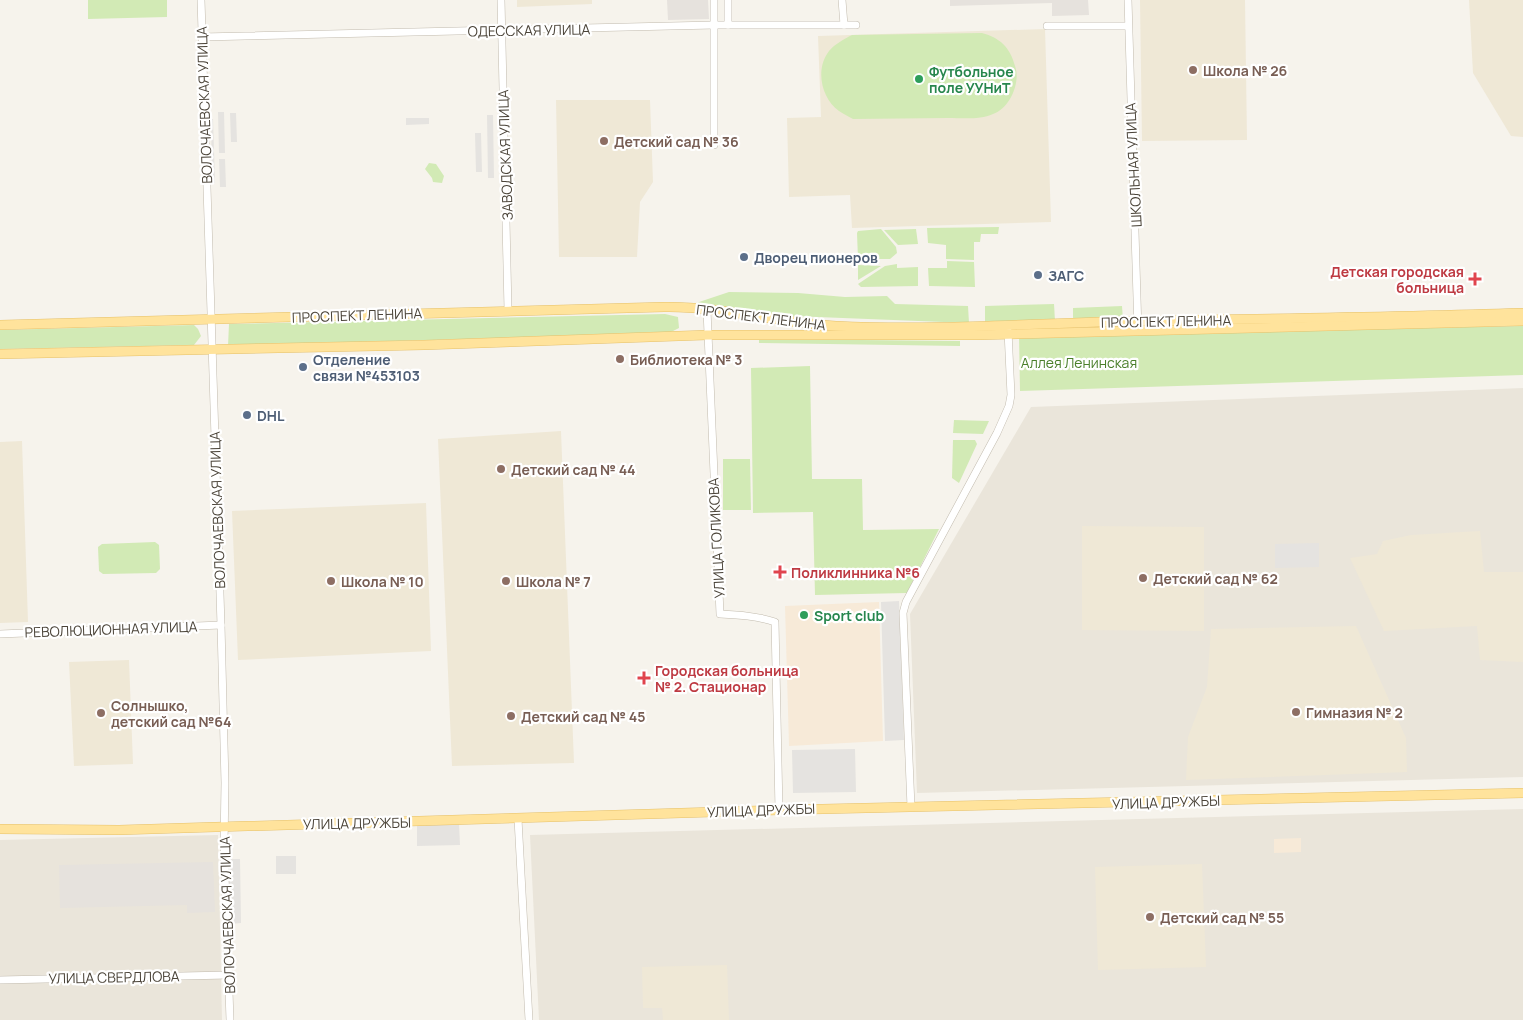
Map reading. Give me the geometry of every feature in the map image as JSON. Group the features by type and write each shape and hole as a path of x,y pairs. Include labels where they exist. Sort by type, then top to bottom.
{"main road":[{"name":"ПРОСПЕКТ ЛЕНИНА","path":"0,325 677,306 836,326 1008,330"},
{"name":"ПРОСПЕКТ ЛЕНИНА","path":"0,354 707,335 1008,330 1523,313"},
{"name":"ПРОСПЕКТ ЛЕНИНА","path":"1138,326 1523,321"},
{"name":"УЛИЦА ДРУЖБЫ","path":"0,830 119,830 778,810 1523,793"}],"street":[{"name":"ВОЛОЧАЕВСКАЯ УЛИЦА","path":"201,0 221,625 225,783 224,826 230,1020"},
{"name":"ЗАВОДСКАЯ УЛИЦА","path":"501,0 508,310"},
{"path":"714,0 714,145"},
{"path":"728,0 728,25"},
{"path":"842,0 844,25"},
{"name":"ШКОЛЬНАЯ УЛИЦА","path":"1128,0 1138,326"},
{"name":"ОДЕССКАЯ УЛИЦА","path":"202,38 714,25 856,25"},
{"path":"1047,26 1128,26"},
{"name":"УЛИЦА ГОЛИКОВА","path":"707,310 720,614 746,615 775,622 778,810"},
{"path":"911,807 903,613 906,602 993,441 1009,406 1011,395 1008,330"},
{"name":"РЕВОЛЮЦИОННАЯ УЛИЦА","path":"0,634 221,625"},
{"path":"518,819 528,1020"},
{"name":"УЛИЦА СВЕРДЛОВА","path":"0,980 228,975"}],"shaded area":[{"path":"517,0 592,0 592,4 517,7"},
{"path":"667,0 708,0 709,19 668,20"},
{"path":"950,0 1088,0 1089,15 1052,16 1052,3 950,6"},
{"name":"Школа № 26","path":"1140,0 1245,0 1247,140 1142,141"},
{"path":"1469,0 1523,0 1523,137 1511,136 1473,73"},
{"path":"1045,29 1051,222 852,228 850,195 789,197 787,118 821,117 818,36"},
{"name":"Детский сад № 36","path":"556,100 650,100 653,182 640,202 637,257 559,257"},
{"path":"218,112 224,112 225,153 219,153"},
{"path":"230,113 236,113 237,142 231,142"},
{"path":"487,115 493,115 494,178 488,178"},
{"path":"406,118 429,118 429,124 406,125"},
{"path":"211,119 213,119 215,183 212,183"},
{"path":"475,133 481,133 482,172 476,172"},
{"path":"219,159 225,159 226,187 220,187"},
{"path":"1523,388 1523,777 917,793 910,614 1031,407"},
{"path":"561,431 574,763 452,766 438,439"},
{"path":"22,441 28,622 0,623 0,442"},
{"name":"Школа № 10","path":"426,503 431,651 238,660 232,511"},
{"name":"Детский сад № 62","path":"1082,526 1204,527 1204,631 1082,630"},
{"path":"1480,531 1484,572 1523,572 1523,662 1480,660 1477,626 1384,631 1350,558 1377,554 1383,541 1411,535"},
{"path":"1319,543 1319,567 1275,568 1275,544"},
{"path":"899,601 904,740 885,741 881,602"},
{"path":"879,602 883,741 789,746 785,606"},
{"name":"Гимназия № 2","path":"1356,626 1406,738 1407,772 1186,780 1188,737 1207,687 1211,629"},
{"name":"Солнышко, детский сад №64","path":"129,660 133,764 74,766 69,662"},
{"path":"855,749 856,792 793,793 792,750"},
{"path":"1523,809 1523,1020 539,1020 530,835"},
{"path":"459,824 460,845 417,846 417,825"},
{"path":"218,835 222,1020 0,1020 0,840"},
{"path":"1301,838 1301,852 1274,853 1274,839"},
{"path":"276,856 296,856 296,874 276,874"},
{"path":"226,859 240,859 241,923 229,924"},
{"path":"213,862 215,912 187,913 187,905 60,908 59,865"},
{"name":"Детский сад № 55","path":"1202,864 1206,967 1098,970 1095,867"},
{"path":"727,965 729,1020 663,1020 662,1008 643,1008 642,967"}],"green space":[{"path":"88,0 167,0 167,17 88,19"},
{"name":"Футбольное поле УУНиТ","path":"982,33 1003,44 1013,59 1016,72 1013,94 999,111 988,116 971,118 853,119 833,105 824,91 821,74 825,58 834,46 852,35"},
{"path":"429,163 436,164 444,176 442,183 433,182 425,169"},
{"path":"999,227 998,234 981,234 980,242 974,242 974,260 946,259 946,245 928,243 927,228"},
{"path":"881,229 896,247 897,253 890,259 858,259 858,231"},
{"path":"916,229 918,244 898,245 884,230"},
{"path":"947,261 974,262 975,287 929,286 928,268 947,268"},
{"path":"897,264 897,268 918,267 918,286 861,287 858,284 885,266"},
{"path":"858,265 881,266 858,280"},
{"path":"729,292 798,293 845,297 887,296 895,304 968,306 969,323 767,315 693,304"},
{"path":"1054,304 1055,321 985,323 985,306"},
{"path":"1122,306 1123,320 1073,322 1073,308"},
{"path":"665,314 678,317 679,328 669,333 228,346 229,324"},
{"path":"194,325 201,336 194,345 0,349 0,330"},
{"name":"Аллея Ленинская","path":"1523,326 1523,375 1020,391 1019,335"},
{"path":"759,339 960,341 960,346 759,343"},
{"path":"810,366 812,479 862,479 863,530 939,529 907,593 815,595 813,512 753,513 751,368"},
{"path":"954,420 989,421 983,434 953,433"},
{"path":"953,440 975,440 977,444 959,483 952,478"},
{"path":"723,459 750,459 751,510 723,510"},
{"path":"155,542 159,545 160,569 156,573 103,574 99,571 98,547 102,544"}],"place":[{"name":"Школа № 26","path":"1193,70"},
{"name":"Футбольное поле УУНиТ","path":"919,79"},
{"name":"Детский сад № 36","path":"604,141"},
{"name":"Дворец пионеров","path":"744,257"},
{"name":"ЗАГС","path":"1038,275"},
{"name":"Детская городская больница","path":"1475,279"},
{"name":"Библиотека № 3","path":"620,359"},
{"name":"Отделение связи №453103","path":"303,367"},
{"name":"DHL","path":"247,415"},
{"name":"Детский сад № 44","path":"501,469"},
{"name":"Поликлинника №6","path":"780,572"},
{"name":"Детский сад № 62","path":"1143,578"},
{"name":"Школа № 10","path":"331,581"},
{"name":"Школа № 7","path":"506,581"},
{"name":"Sport club","path":"804,615"},
{"name":"Городская больница № 2. Стационар","path":"644,678"},
{"name":"Гимназия № 2","path":"1296,712"},
{"name":"Солнышко, детский сад №64","path":"101,713"},
{"name":"Детский сад № 45","path":"511,716"},
{"name":"Детский сад № 55","path":"1150,917"}]}
